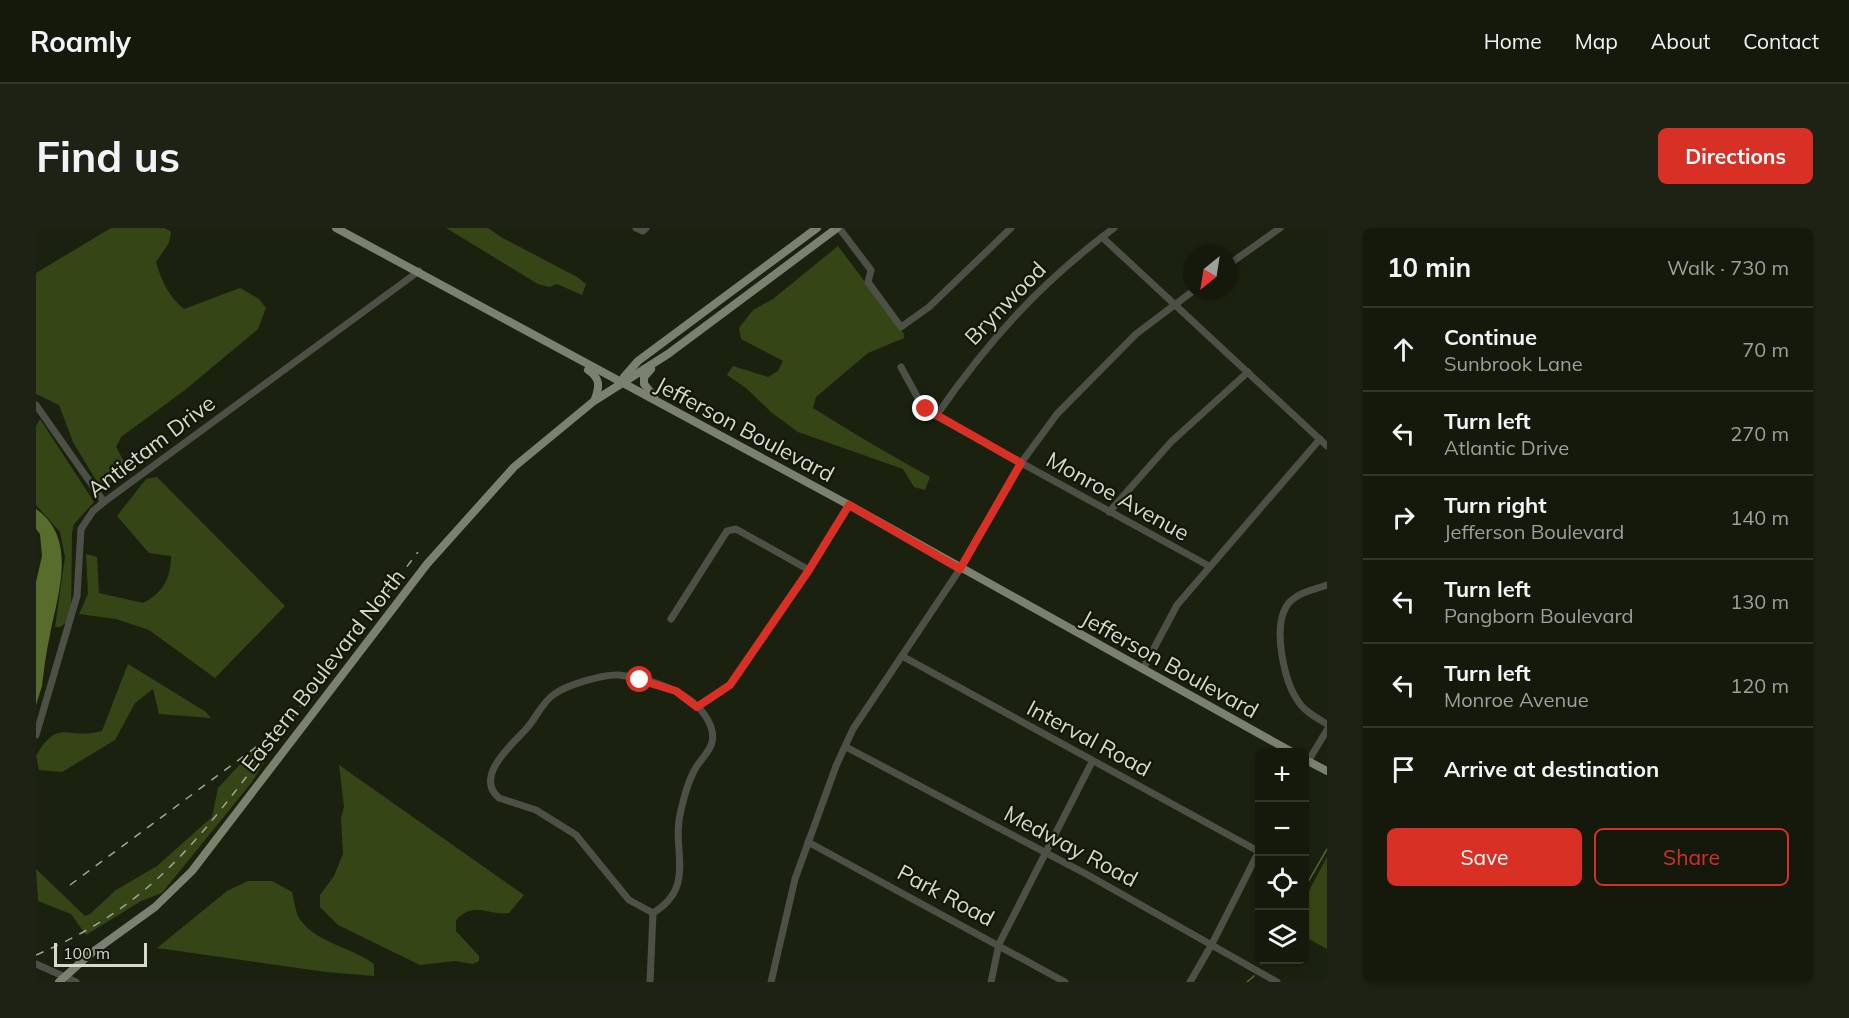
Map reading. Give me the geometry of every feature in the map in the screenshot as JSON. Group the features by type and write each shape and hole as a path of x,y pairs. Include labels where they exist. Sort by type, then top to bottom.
{"main road":[{"name":"Jefferson Boulevard","path":"336,228 849,505 1283,748"},
{"name":"Eastern Boulevard North","path":"620,382 638,361 817,228"},
{"name":"Eastern Boulevard North","path":"61,979 90,954 155,908 192,871 454,532 514,467 594,401 620,382 668,354 838,228"},
{"path":"561,350 595,375 599,383 594,401"},
{"path":"668,354 646,373 643,381 646,389 668,408"},
{"path":"1309,764 1327,771"}],"street":[{"path":"838,228 871,270 868,282 901,327 929,307 1011,228"},
{"name":"Brynwood","path":"936,416 975,359 1036,292 1114,228"},
{"path":"1237,259 1280,228"},
{"path":"1102,237 1327,446"},
{"name":"Antietam Drive","path":"36,735 77,596 81,529 86,520 104,502 419,271"},
{"path":"771,982 782,923 808,842 853,729 960,569 1021,463 1057,414 1136,334 1183,298"},
{"name":"Monroe Avenue","path":"901,368 920,402 936,416 1209,566"},
{"path":"1109,512 1171,442 1248,372"},
{"path":"36,405 104,502"},
{"path":"1143,669 1177,605 1320,439"},
{"path":"697,707 730,685 809,570 849,505"},
{"path":"670,619 727,531 736,529 809,570"},
{"path":"1327,585 1299,595 1286,606 1281,624 1286,681 1299,704 1327,724"},
{"name":"Interval Road","path":"902,656 1092,762 1255,848"},
{"path":"613,675 626,676 676,691 697,707 710,726 712,744 693,773 678,819 677,840 681,865 679,881 667,903 653,913 629,900 576,835 536,810 494,794 493,775 500,756 527,728 550,698 592,680 613,675"},
{"path":"1309,758 1327,730"},
{"name":"Medway Road","path":"846,747 1212,944 1276,982"},
{"path":"991,982 999,944 1092,762"},
{"name":"Park Road","path":"808,842 1065,982"},
{"path":"1190,982 1212,944 1256,856"},
{"path":"650,982 653,913"},
{"path":"36,964 61,979 76,982"}],"shaded area":[{"path":"111,228 165,228 171,232 169,243 156,262 166,288 184,309 240,288 259,299 266,308 258,329 185,390 121,437 116,447 127,467 120,476 102,490 73,442 59,405 36,394 36,273"},
{"path":"446,228 488,228 577,277 586,284 582,295 557,284 549,287 538,284"},
{"path":"838,246 904,334 904,338 868,353 816,397 813,408 930,477 925,490 914,487 903,469 798,432 727,375 733,366 768,377 778,371 783,361 741,339 739,328 753,310 773,299"},
{"path":"40,419 94,502 74,524 71,619 60,627 55,627 65,557 60,532 36,505 36,426"},
{"path":"157,477 285,606 215,678 149,630 116,619 79,614 88,594 86,554 97,557 99,593 143,603 161,590 167,578 171,556 149,553 117,516 146,479"},
{"path":"36,509 49,521 57,535 62,568 42,686 36,705 36,582 42,556 40,534 36,529"},
{"path":"128,664 206,712 211,718 159,714 153,689 135,703 115,740 62,772 39,770 36,756 51,737 64,732 80,734 102,731"},
{"path":"256,747 268,755 252,782 162,893 141,901 86,935 71,914 38,901 36,869 85,916 90,914 116,890 157,866 212,817 218,788"},
{"path":"339,765 524,895 509,913 475,910 463,914 456,920 456,931 479,956 479,961 473,964 455,961 420,965 338,925 320,907 320,895 334,876 343,854 341,818 344,807"},
{"path":"1327,857 1327,949 1309,939 1309,891"},
{"path":"248,881 272,881 292,892 298,916 304,925 322,938 374,964 374,976 326,972 157,948 227,891"}],"waterway":[{"path":"1309,880 1327,849"},
{"path":"1247,982 1254,976"}],"railway":[{"path":"36,955 79,935 116,912 148,887 176,860 229,800 418,552"},
{"path":"70,885 271,736"}],"route":[{"path":"640,680 676,691 690,699 697,707 728,687 809,570 849,505 960,569 1021,463 926,409"}]}
